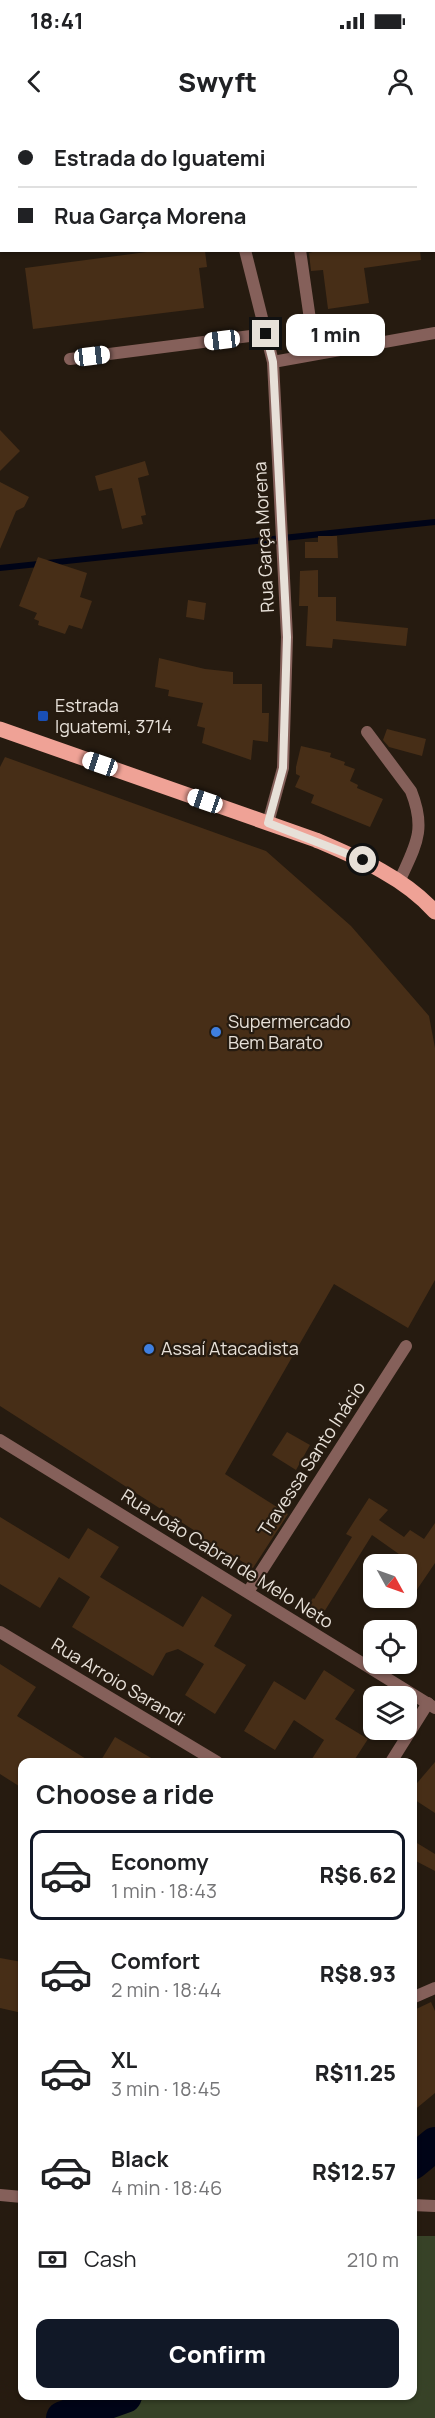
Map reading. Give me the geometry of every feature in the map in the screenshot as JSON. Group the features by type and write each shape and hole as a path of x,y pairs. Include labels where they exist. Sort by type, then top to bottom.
{"main road":[{"path":"0,729 268,823 363,860 399,882 435,912"}],"street":[{"name":"Rua Garça Morena","path":"246,252 273,362 287,637 283,768 268,823"},
{"path":"300,252 315,354"},
{"path":"273,362 435,333"},
{"path":"70,358 266,334"},
{"path":"367,732 411,791 415,801 419,837 399,882"},
{"name":"Travessa Santo Inácio","path":"248,1592 406,1346"},
{"name":"Rua João Cabral de Melo Neto","path":"0,1440 431,1706"},
{"name":"Rua Arroio Sarandi","path":"0,1632 210,1758"},
{"path":"394,1758 431,1706"},
{"path":"417,1996 435,1988"},
{"path":"0,2195 18,2196"},
{"path":"417,2205 435,2206"}],"green space":[{"path":"417,2236 435,2236 435,2418 101,2418 142,2400 417,2400"}],"building":[{"path":"147,252 205,252 207,267 199,268 204,308 33,329 25,268"},
{"path":"420,252 421,260 364,268 369,303 328,309 323,270 311,271 309,253"},
{"path":"0,430 20,451 0,471"},
{"path":"145,461 149,475 138,478 146,515 141,516 143,524 122,529 112,488 99,491 95,476"},
{"path":"0,482 29,497 24,507 16,511 0,549"},
{"path":"318,536 337,536 338,558 305,558 305,542 318,542"},
{"path":"38,557 87,573 80,597 92,601 82,629 69,625 65,634 38,625 39,621 34,619 37,613 19,606"},
{"path":"318,570 318,597 336,597 336,621 408,628 406,646 333,639 332,648 306,646 308,606 299,606 300,571"},
{"path":"188,600 206,603 204,620 186,617"},
{"path":"159,658 205,669 233,672 233,684 262,684 262,713 269,713 268,742 253,740 251,760 202,743 205,728 197,726 203,703 168,696 169,690 155,687"},
{"path":"387,729 426,739 422,756 389,747 383,740"},
{"path":"301,746 331,753 330,757 345,762 344,765 355,769 350,781 358,785 357,788 383,799 370,827 311,803 314,795 295,787 300,776 296,774 296,767"},
{"name":"Supermercado Bem Barato","path":"5,757 266,851 351,926 429,1016 435,1048 435,1280 408,1328 334,1284 225,1474 288,1514 253,1568 223,1550 219,1557 198,1544 203,1536 0,1406 0,767"},
{"path":"287,1432 310,1445 296,1470 272,1455"},
{"path":"369,1498 388,1510 379,1520 404,1537 410,1530 424,1539 435,1523 435,1563 417,1590 417,1554 399,1554 372,1535 319,1620 305,1611 352,1537 346,1534"},
{"path":"0,1517 69,1559 88,1528 119,1547 100,1577 183,1627 202,1596 232,1615 214,1646 246,1665 215,1714 185,1695 204,1664 178,1649 166,1653 153,1676 72,1627 90,1597 59,1577 40,1608 0,1584"},
{"path":"0,1664 36,1687 17,1716 85,1758 18,1758 18,1785 0,1774"},
{"path":"324,1670 355,1690 335,1719 363,1736 363,1740 367,1740 356,1758 313,1758 324,1740 294,1720 275,1750 244,1731 274,1681 305,1700"},
{"path":"115,1737 151,1758 102,1758"},
{"path":"435,1762 435,1813 417,1801 417,1783"},
{"path":"417,1843 435,1854 435,1871 417,1862"},
{"path":"0,1958 18,1961 18,2012 0,2008"},
{"path":"431,2002 435,2011 435,2093 417,2108 417,2009"}],"waterway":[{"path":"0,568 435,522"},
{"path":"417,2159 435,2144"},
{"path":"63,2418 114,2400"}],"place":[{"name":"Estrada Iguatemi, 3714","path":"43,716"},
{"name":"Supermercado Bem Barato","path":"216,1032"},
{"name":"Assaí Atacadista","path":"149,1349"}],"route":[{"path":"266,334 273,362 287,637 283,768 268,823 363,860"}]}
